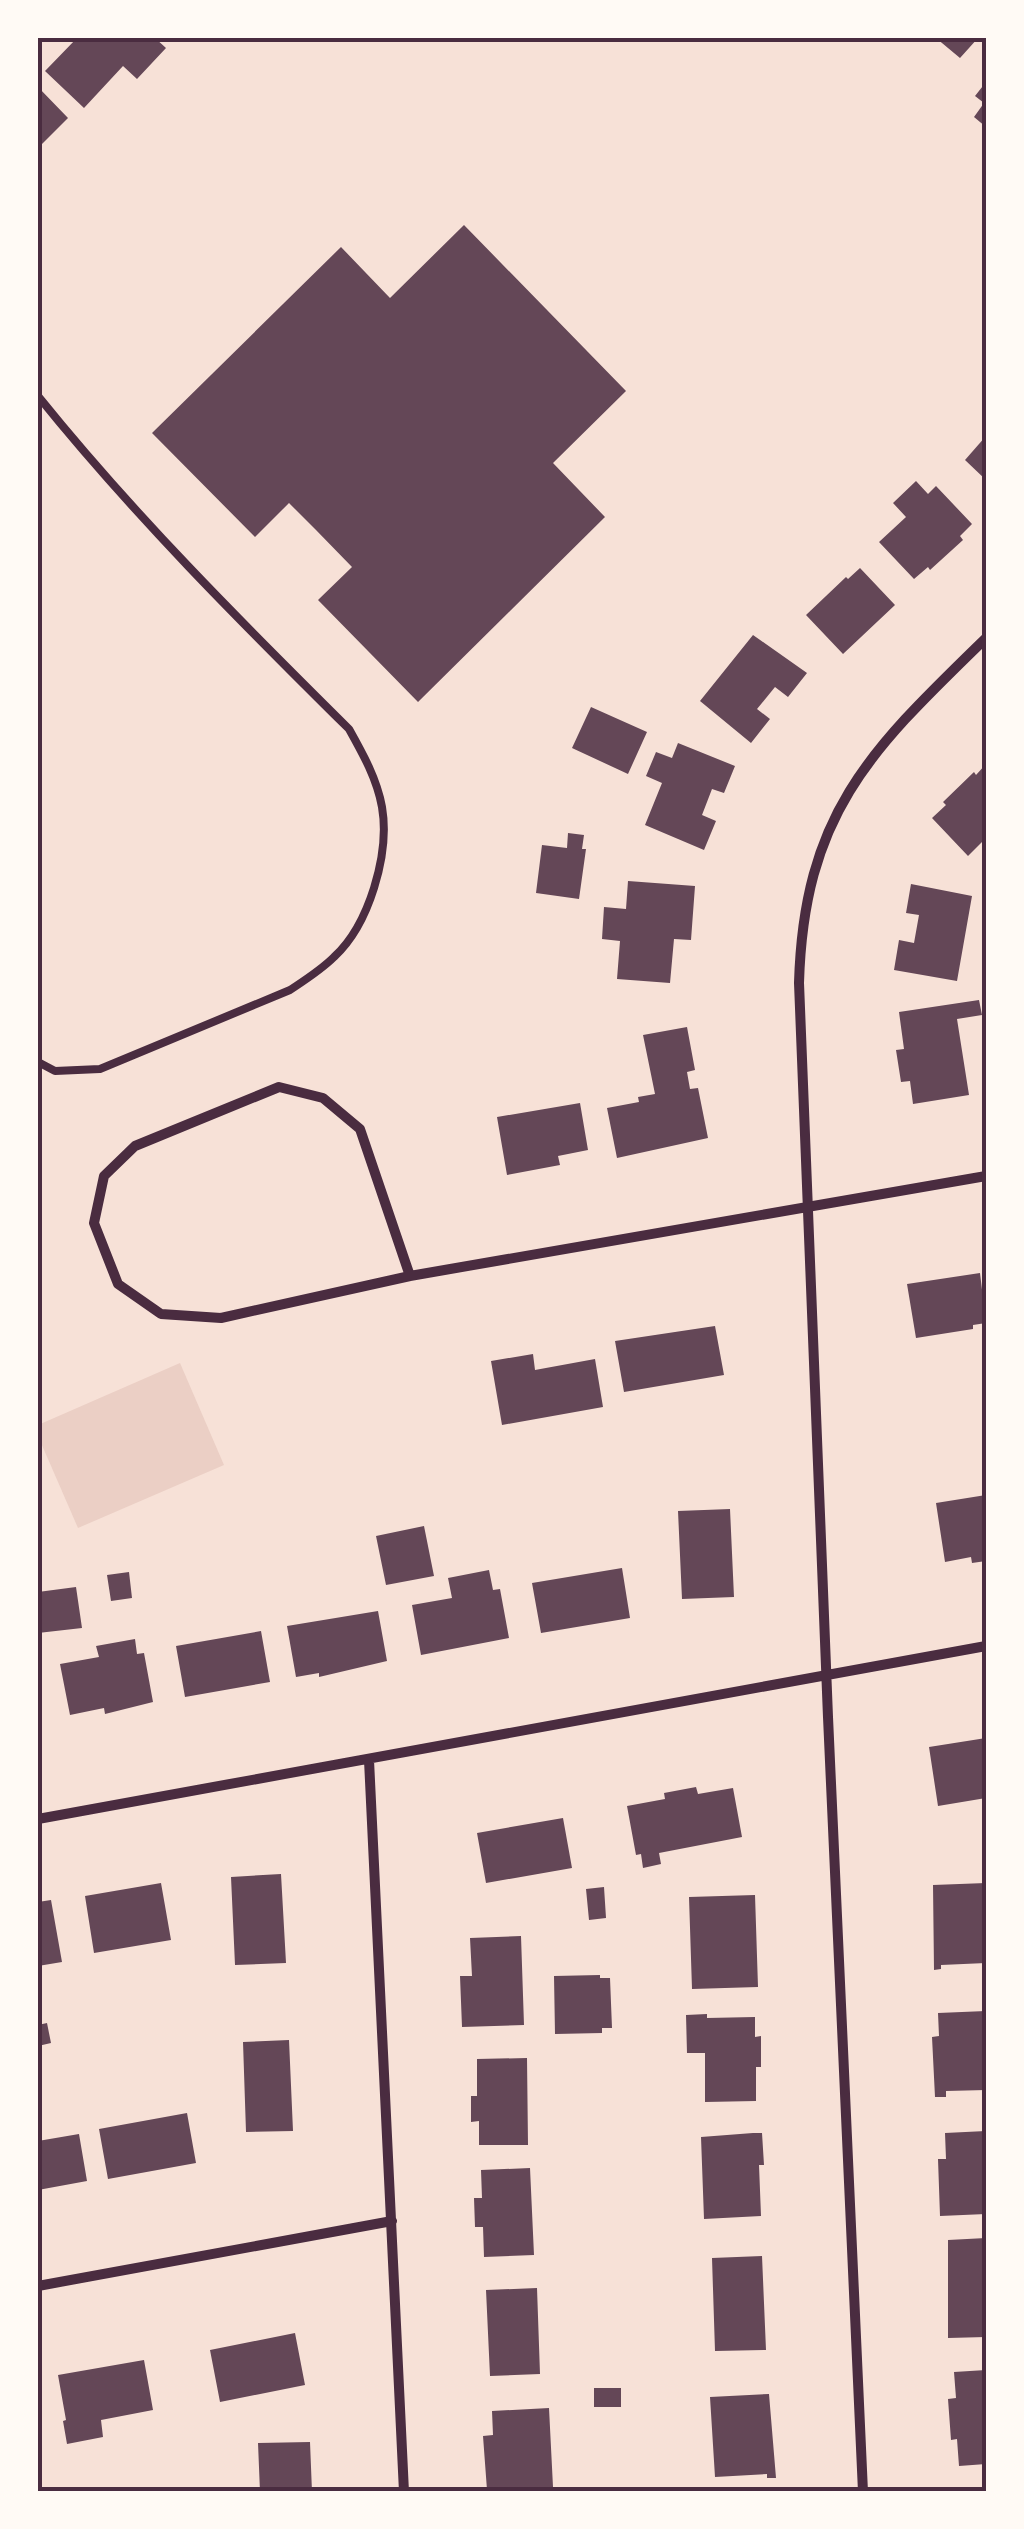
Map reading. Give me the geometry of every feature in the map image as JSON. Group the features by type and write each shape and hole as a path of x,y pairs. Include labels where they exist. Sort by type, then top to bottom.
{"street":[{"path":"863,2492 826,1675 800,969 806,903 816,861 838,811 874,752 986,638"},
{"path":"410,1276 360,1130 323,1098 279,1088 135,1146 104,1176 94,1223 118,1284 161,1314 221,1318 410,1276 986,1176"},
{"path":"38,1819 986,1646"},
{"path":"370,1760 404,2492"},
{"path":"38,2286 392,2221"}],"lane":[{"path":"38,396 82,451 164,540 349,729 370,765 382,809 381,859 369,906 337,955 306,980 100,1069 55,1071 38,1062"}],"shaded area":[{"path":"180,1363 224,1465 78,1528 38,1436 38,1425"}],"building":[{"path":"77,38 155,38 166,48 137,79 123,66 84,108 45,71"},
{"path":"936,38 978,38 960,58"},
{"path":"986,82 986,127 974,117 984,103 975,96"},
{"path":"38,87 68,118 38,148"},
{"path":"464,225 626,391 553,463 605,517 418,702 318,600 352,567 316,530 289,503 255,537 152,433 341,247 390,298"},
{"path":"986,436 986,480 965,460"},
{"path":"916,481 928,494 936,486 972,524 960,536 963,540 914,579 879,542 906,517 893,503"},
{"path":"860,568 895,605 843,654 806,615"},
{"path":"753,635 807,673 788,697 775,687 757,709 770,719 751,743 700,701"},
{"path":"591,707 647,732 628,774 572,748"},
{"path":"678,743 735,766 724,793 712,789 702,815 716,821 704,850 645,825 662,783 646,776 656,752 672,758"},
{"path":"986,764 986,838 968,856 932,818 946,805 943,802"},
{"path":"568,833 584,835 582,849 586,849 579,899 536,893 542,845 567,848"},
{"path":"628,881 695,886 691,940 674,939 670,983 617,979 620,941 602,939 604,907 626,909"},
{"path":"911,884 972,896 957,981 894,970 899,940 914,943 919,915 906,913"},
{"path":"979,1000 982,1015 957,1019 969,1095 913,1104 910,1081 901,1082 896,1050 904,1049 899,1012"},
{"path":"687,1027 695,1070 687,1072 690,1089 698,1088 708,1138 617,1158 607,1108 639,1102 638,1097 655,1094 643,1035"},
{"path":"580,1103 588,1150 558,1156 560,1165 507,1175 497,1117"},
{"path":"980,1273 986,1323 973,1325 973,1329 916,1338 907,1284"},
{"path":"715,1326 724,1375 624,1392 615,1341"},
{"path":"533,1354 535,1370 595,1359 603,1407 502,1425 491,1361"},
{"path":"986,1495 986,1561 972,1563 971,1557 945,1562 936,1503"},
{"path":"730,1509 734,1597 682,1599 678,1511"},
{"path":"424,1526 434,1576 386,1585 376,1536"},
{"path":"622,1568 630,1618 541,1633 532,1583"},
{"path":"489,1570 493,1590 500,1589 509,1638 421,1655 412,1605 452,1598 448,1578"},
{"path":"129,1572 132,1598 111,1601 107,1575"},
{"path":"76,1587 82,1628 38,1633 38,1592"},
{"path":"378,1611 387,1661 319,1677 319,1673 296,1677 287,1626"},
{"path":"261,1631 270,1682 185,1697 176,1646"},
{"path":"135,1639 137,1654 144,1653 153,1702 105,1714 104,1708 70,1715 60,1664 99,1657 96,1646"},
{"path":"986,1738 986,1798 938,1806 929,1747"},
{"path":"696,1787 698,1794 733,1788 742,1837 659,1853 661,1864 643,1868 641,1854 636,1855 627,1806 665,1799 664,1793"},
{"path":"563,1818 572,1868 486,1883 477,1833"},
{"path":"281,1874 286,1963 235,1965 231,1877"},
{"path":"161,1883 171,1940 94,1953 85,1896"},
{"path":"986,1883 986,1963 941,1965 941,1969 934,1970 933,1885"},
{"path":"604,1887 606,1918 589,1920 586,1889"},
{"path":"755,1895 758,1987 692,1989 689,1897"},
{"path":"51,1900 62,1962 38,1966 38,1902"},
{"path":"521,1936 524,2025 462,2027 460,1976 472,1976 470,1938"},
{"path":"554,1976 610,1978 612,2028 602,2028 602,2033 555,2034"},
{"path":"986,2011 986,2090 946,2091 946,2097 935,2097 932,2037 939,2036 938,2013"},
{"path":"707,2014 707,2018 755,2017 755,2037 761,2036 756,2101 705,2102 705,2053 687,2053 686,2015"},
{"path":"47,2023 51,2043 38,2046 38,2025"},
{"path":"289,2040 293,2131 246,2132 243,2042"},
{"path":"527,2058 528,2145 479,2145 479,2121 471,2122 471,2096 477,2096 477,2059"},
{"path":"187,2113 196,2163 108,2179 99,2129"},
{"path":"986,2131 986,2214 940,2216 938,2159 946,2159 945,2133"},
{"path":"762,2133 761,2216 704,2219 701,2137"},
{"path":"79,2134 87,2181 38,2190 38,2141"},
{"path":"530,2168 534,2255 484,2257 483,2227 475,2227 474,2198 482,2198 481,2170"},
{"path":"986,2238 986,2337 948,2338 948,2240"},
{"path":"762,2256 766,2350 715,2351 712,2258"},
{"path":"537,2288 540,2374 490,2376 486,2290"},
{"path":"295,2333 305,2385 220,2402 210,2350"},
{"path":"144,2360 153,2410 101,2420 103,2437 67,2444 58,2375"},
{"path":"986,2370 986,2464 959,2466 957,2439 951,2440 948,2399 956,2398 954,2372"},
{"path":"594,2388 621,2388 621,2407 594,2407"},
{"path":"769,2394 776,2478 767,2478 767,2474 715,2477 710,2397"},
{"path":"549,2408 553,2487 487,2490 483,2436 493,2435 492,2411"},
{"path":"310,2442 312,2492 260,2492 258,2443"}]}
